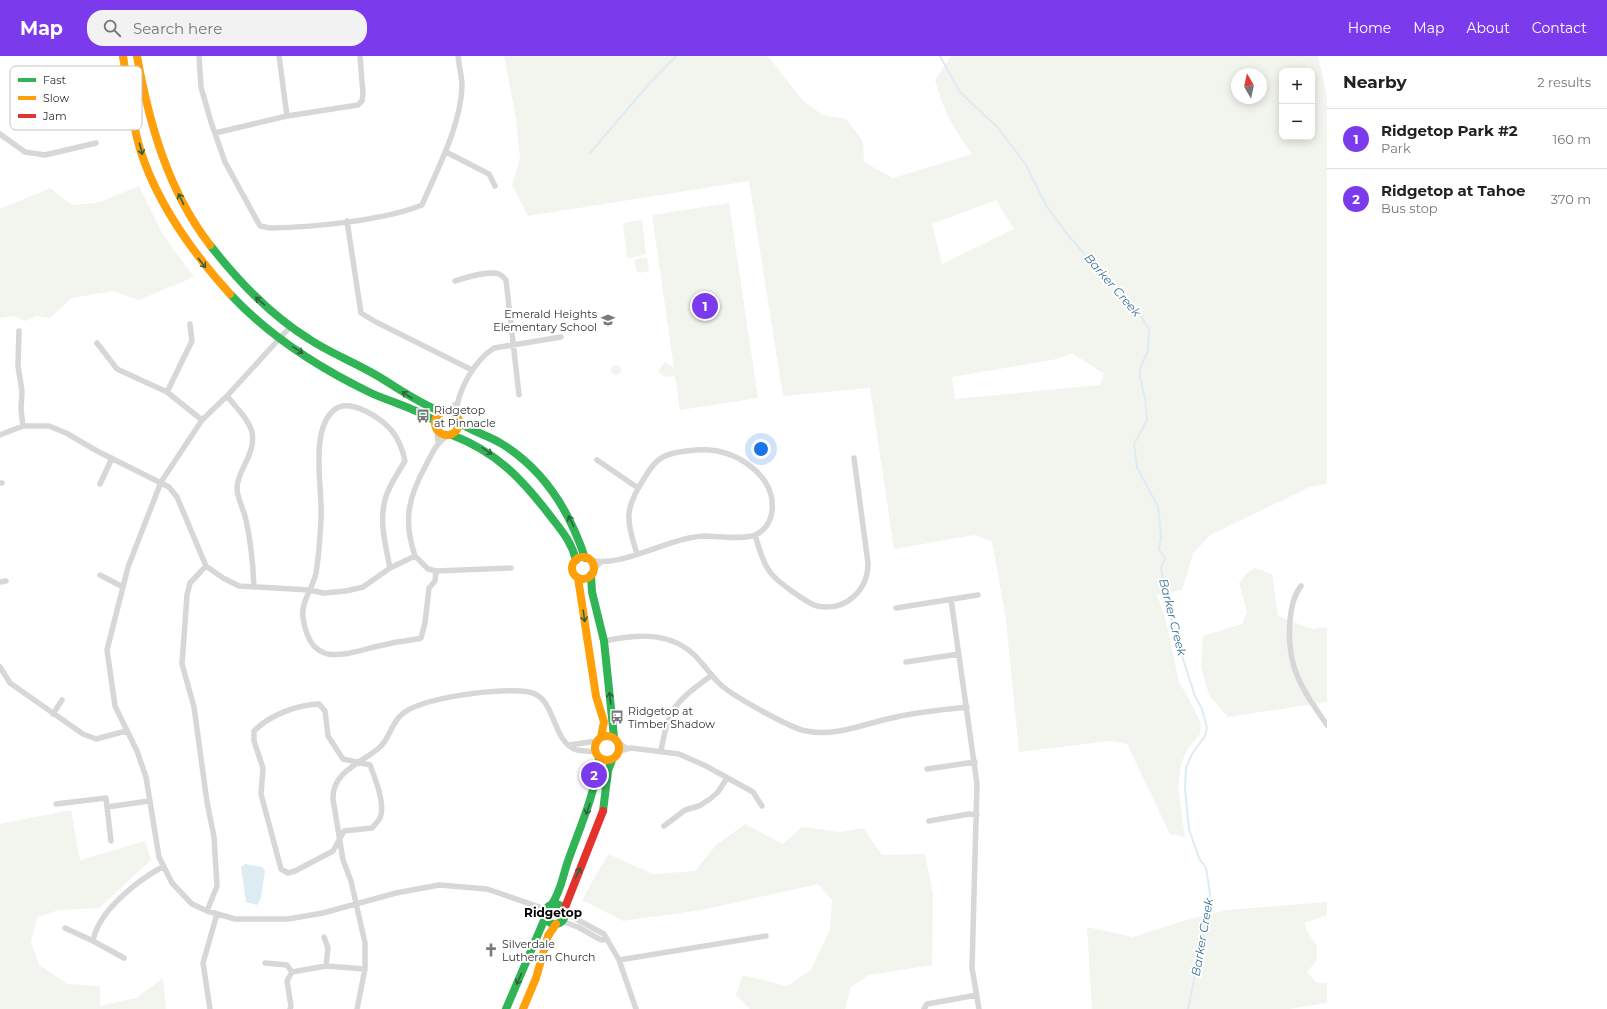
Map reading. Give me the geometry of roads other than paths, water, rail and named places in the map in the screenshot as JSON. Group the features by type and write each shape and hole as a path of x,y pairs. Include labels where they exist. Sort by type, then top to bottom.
{"main road":[{"path":"123,56 125,66"},
{"path":"137,56 139,66"},
{"path":"142,85 160,155 182,202 207,242 236,277 258,300 290,326 347,360 390,383 416,401 444,411 458,419 473,433 503,444 522,459 536,472 557,498 577,532 587,559 595,569 592,592 604,641 619,745 609,765 607,794 603,811 584,861 567,896 564,911 559,922 548,936 536,978 523,1009"},
{"path":"138,130 144,159 173,219 199,259 231,296 278,338 334,373 373,393 420,411 435,421"},
{"path":"444,411 439,414 435,421 437,430 441,434 477,444 517,474 570,538 576,560 572,569 578,578 596,696 604,722 599,739 597,755 597,782 567,863 557,896 552,904 545,909 545,918 506,1009"},
{"path":"449,435 458,430 458,419"},
{"path":"576,560 587,559"},
{"path":"578,578 585,579 595,569"},
{"path":"599,739 605,736 619,745"},
{"path":"597,755 605,760 612,760"},
{"path":"552,904 560,905 564,911"},
{"path":"545,918 551,923 559,922"}],"street":[{"path":"200,56 202,87 225,162 260,226 270,228 290,228 347,221 405,212 422,205 446,152 456,120 462,87 458,56"},
{"path":"280,56 287,116"},
{"path":"215,133 287,116 358,105 362,101 363,94 360,56"},
{"path":"0,134 25,152 45,155 96,143"},
{"path":"446,152 489,174 495,186"},
{"path":"347,221 361,313 472,370"},
{"path":"455,281 472,275 494,273 500,274 506,280 519,395"},
{"path":"167,392 192,341 190,324"},
{"path":"290,326 227,396 202,420 161,482 128,567 107,650 115,706 137,751 146,777 159,857 172,883 192,904 207,911 235,918 288,919 323,913 396,893 439,885 471,887 494,891 545,909"},
{"path":"19,331 18,366 22,391 21,409 23,426"},
{"path":"458,419 456,404 472,370 486,353 494,348 561,337"},
{"path":"97,344 117,369 167,392 202,420"},
{"path":"227,396 248,422 252,433 253,447 239,476 237,488 244,509 251,542 254,587"},
{"path":"444,411 456,404"},
{"path":"390,568 382,519 385,500 405,461 402,450 392,431 372,414 353,406 344,405 334,411 325,426 320,441 318,455 321,519 315,575 304,603 303,616 308,637 315,648 327,654 341,654 420,638 425,623 429,588 435,581 436,571"},
{"path":"0,435 23,426 49,426 66,433 169,487 178,497 206,566 223,578 239,586 309,590 324,593 346,591 363,587 390,568 415,556"},
{"path":"437,430 438,442"},
{"path":"449,435 438,442 414,486 410,499 408,525 415,556 428,569 436,571 511,568"},
{"path":"595,569 637,554 701,536 746,537 755,535 769,522 772,516 773,508 770,493 765,480 758,471 732,456 717,451 700,449 670,454 658,460 638,488 628,513 637,554"},
{"path":"100,484 112,458"},
{"path":"755,535 769,571 802,599 818,606 824,606 837,605 848,601 857,595 864,584 868,572 868,563 854,458"},
{"path":"597,460 638,488"},
{"path":"206,566 190,582 187,595 182,664 194,707 200,758 214,837 217,886 207,911"},
{"path":"100,575 123,586"},
{"path":"1301,586 1295,594 1291,615 1289,636 1291,657 1299,682 1327,725"},
{"path":"896,608 978,595"},
{"path":"951,599 978,792 972,968 979,1009"},
{"path":"604,641 639,636 667,639 690,651 729,691 798,729 817,733 830,733 852,729 892,718 967,707"},
{"path":"906,662 959,654"},
{"path":"0,666 10,683 84,734 96,739 126,731"},
{"path":"661,751 665,728 672,710 683,697 712,675"},
{"path":"357,1009 365,969 365,944 339,839 333,789 344,772 380,747 399,716 412,707 436,699 510,690 531,692 544,700 562,739 573,749 597,755"},
{"path":"53,714 62,700"},
{"path":"319,704 325,712 328,736 343,759 359,762 370,765 381,802 380,817 372,828 344,831 333,851 295,871 288,873 281,869 261,794 263,768 254,741 254,731 261,724 276,716 305,705 319,704"},
{"path":"570,745 599,739"},
{"path":"619,745 679,754 706,766 753,792 762,806"},
{"path":"927,769 975,762"},
{"path":"664,826 685,810 699,806 710,799 718,792 726,778"},
{"path":"56,804 106,798 111,841"},
{"path":"107,807 149,801"},
{"path":"929,821 969,814 977,815"},
{"path":"93,941 95,930 108,911 146,876 164,866"},
{"path":"564,911 604,934 618,960 636,1009"},
{"path":"210,1009 203,963 217,914"},
{"path":"559,922 578,927 601,940 607,939"},
{"path":"65,928 124,958"},
{"path":"618,960 766,936"},
{"path":"324,937 328,948 326,966"},
{"path":"265,963 287,965 292,972"},
{"path":"290,1009 291,1006 287,981 292,972 304,968 326,966 365,969"},
{"path":"924,1009 927,1004 977,995"}],"waterway":[{"path":"590,153 649,84 676,56"},
{"name":"Barker Creek","path":"940,56 960,92 997,127 1026,165 1047,207 1067,234 1087,257 1100,267 1137,310 1149,329 1148,351 1140,368 1140,377 1145,399 1147,420 1134,444 1137,467 1158,507 1161,536 1159,549 1165,558 1161,568 1165,594 1181,653 1195,696 1202,709 1207,728 1205,736 1192,754 1186,768 1185,789 1189,829 1199,858 1206,868 1210,893 1209,907 1188,1009"}],"place":[{"name":"Ridgetop Park #2","path":"705,306"},
{"name":"Emerald Heights Elementary School","path":"608,320"},
{"name":"Ridgetop at Pinnacle","path":"423,416"},
{"name":"Ridgetop at Timber Shadow","path":"617,717"},
{"name":"Ridgetop at Tahoe","path":"594,775"},
{"name":"Silverdale Lutheran Church","path":"491,950"}],"district":[{"name":"Ridgetop","path":"553,912"}]}
